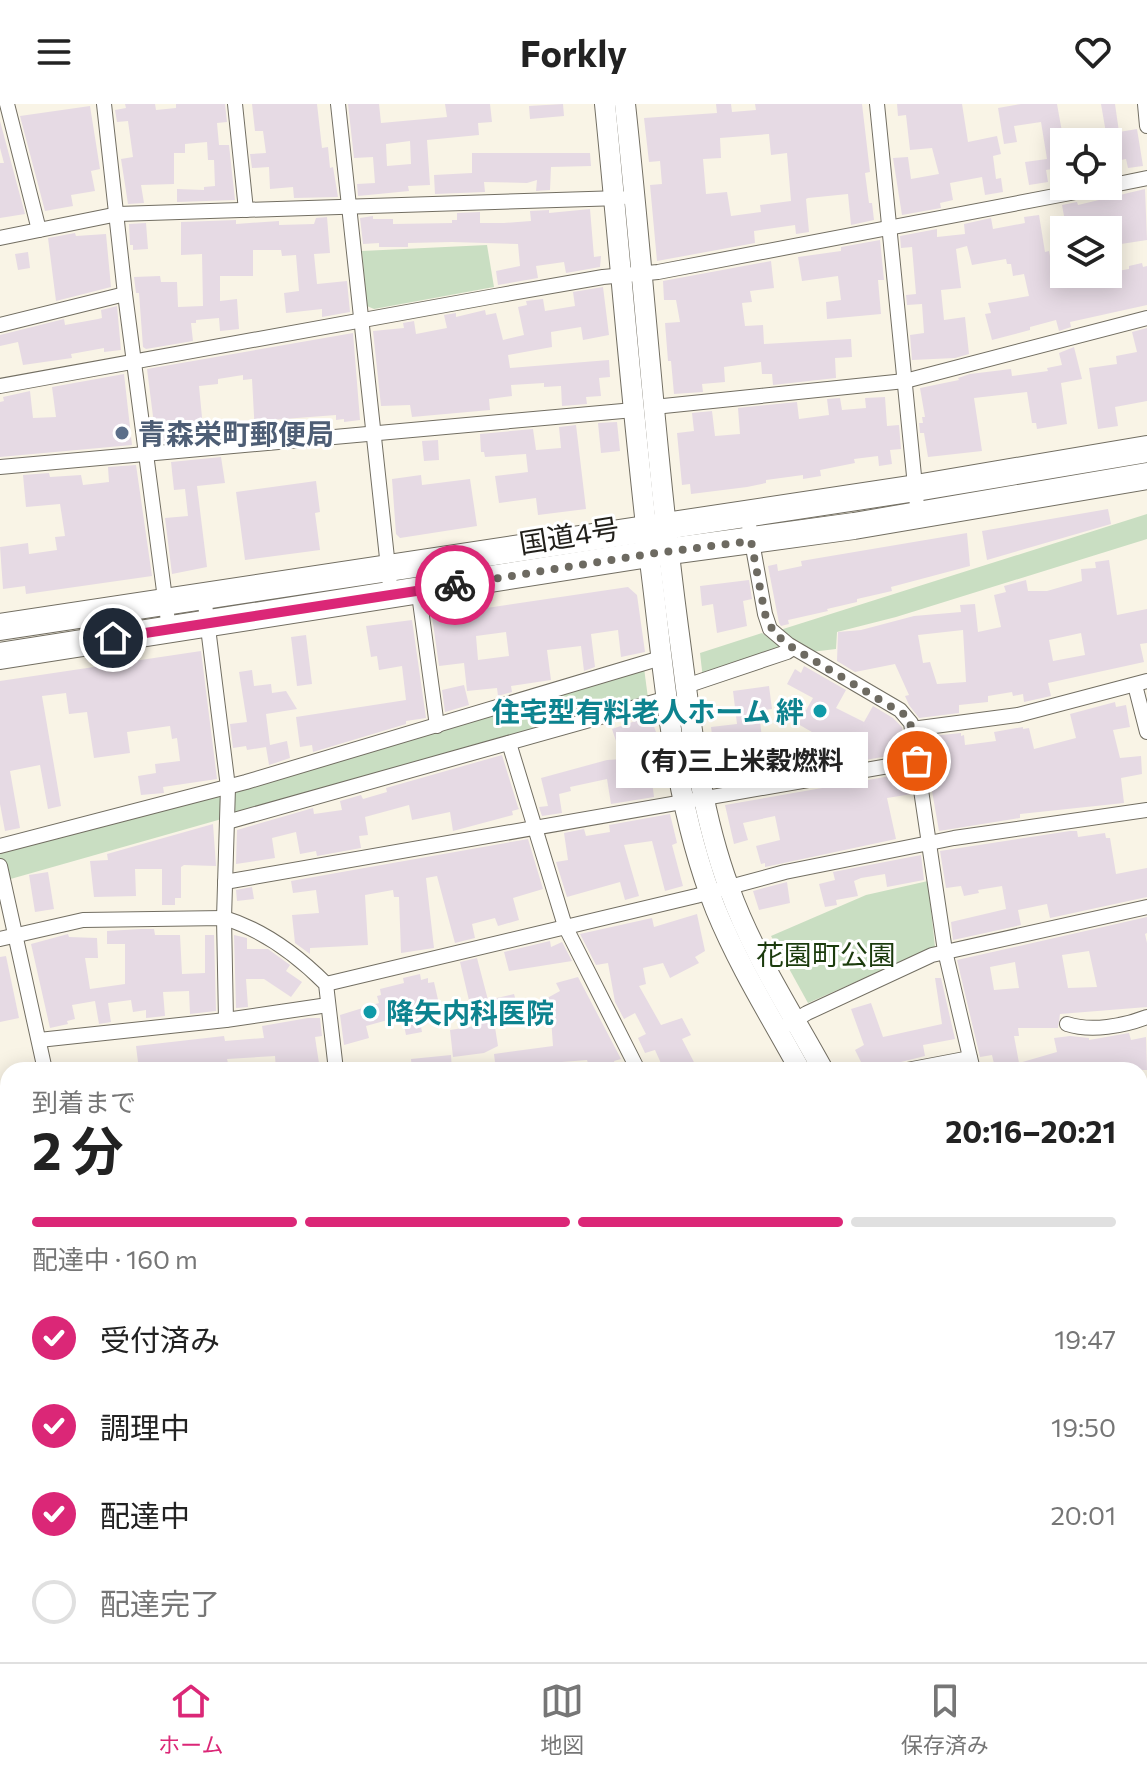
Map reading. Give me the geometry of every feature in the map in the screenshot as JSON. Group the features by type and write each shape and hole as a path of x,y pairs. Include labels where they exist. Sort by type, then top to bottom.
{"highway":[{"name":"国道4号","path":"0,656 419,591 657,541 747,514 1147,449"},
{"name":"国道4号","path":"0,627 415,564 657,541 751,541 1147,476"}],"street":[{"path":"7,104 39,230"},
{"path":"104,104 125,294 169,629"},
{"path":"235,104 246,210"},
{"path":"338,104 391,595"},
{"path":"605,104 624,198"},
{"path":"625,104 624,198 657,541 661,658 668,698 720,890 759,954 798,1062"},
{"path":"877,104 918,516"},
{"path":"1145,104 1147,126"},
{"path":"1122,183 1147,178"},
{"path":"0,386 361,320 631,275 1050,197"},
{"path":"0,238 118,214 624,198"},
{"path":"0,325 125,294"},
{"path":"0,467 905,381 1147,318"},
{"path":"747,514 770,629 793,648 907,716 912,729 945,951 972,1062"},
{"path":"657,541 686,686 694,800"},
{"path":"415,564 437,726"},
{"path":"204,596 228,787 224,918 226,1020"},
{"path":"686,686 793,648"},
{"path":"0,846 228,787 661,658"},
{"path":"912,729 1018,715 1141,683 1147,732"},
{"path":"227,822 668,698"},
{"path":"509,743 565,926 634,1062"},
{"path":"225,882 917,761"},
{"path":"326,984 785,872 928,843 1147,810"},
{"path":"0,866 43,1062"},
{"path":"787,1026 807,1013 917,960 945,951 1147,907"},
{"path":"0,939 83,920 224,918 276,943 308,966 326,984 335,1062"},
{"path":"39,1040 226,1020 328,1005"},
{"path":"1067,1024 1107,1026 1147,1017"},
{"path":"787,1026 816,1062"},
{"path":"0,1617 0,1623"}],"green space":[{"path":"487,245 494,287 374,309 367,306 362,251"},
{"path":"1147,514 1147,539 896,617 837,632 836,649 811,652 780,630"},
{"path":"762,633 783,648 703,679 700,653"},
{"path":"644,668 648,698 0,882 0,846"},
{"name":"花園町公園","path":"928,881 935,947 808,1003 771,936 866,895"}],"building":[{"path":"125,104 155,104 156,110 176,108 176,104 225,104 227,122 217,123 219,145 229,145 235,200 177,202 177,189 204,190 204,187 215,186 214,160 208,160 207,142 185,144 185,153 174,153 174,184 141,185 144,203 128,204 121,159 133,157 128,121 117,122 115,110 126,108"},
{"path":"252,104 317,104 322,148 328,147 338,197 294,198 293,187 270,189 269,167 252,168 250,154 266,153 263,131 255,131"},
{"path":"348,104 379,104 381,123 447,117 445,104 490,104 492,122 478,123 479,135 427,140 430,185 408,186 409,191 358,196 357,184 375,183 373,157 354,158","holes":["410,141 411,164 387,166 386,144"]},
{"path":"563,104 564,116 530,119 529,106"},
{"path":"716,104 731,104 732,112 756,110 755,104 862,104 870,172 865,173 874,220 851,225 848,194 808,198 809,232 796,234 795,225 754,231 755,243 657,261 650,185 662,184 660,161 649,162 644,118 717,113","holes":["769,134 771,155 787,153 791,201 760,205 761,212 731,216 727,192 706,194 703,159 721,158 720,138"]},
{"path":"897,104 962,104 968,142 997,136 1001,154 993,156 996,179 1001,178 1003,192 985,195 982,177 950,183 953,200 940,203 941,208 902,215 893,158 908,157 911,179 939,174 932,148 910,150 906,115 898,116"},
{"path":"1021,104 1057,104 1061,128 1050,128 1050,169 1046,170 1048,182 1029,185 1025,162 1047,159 1041,122 1014,126 1017,142 1004,144 998,108"},
{"path":"1101,104 1115,104 1118,128 1105,128"},
{"path":"90,106 100,169 91,171 95,191 71,195 73,206 45,211 20,116"},
{"path":"0,121 25,214 0,218 0,163 4,163 0,148"},
{"path":"1137,129 1143,166 1128,168 1126,159 1122,160 1122,132"},
{"path":"472,153 590,153 591,166 551,167 550,190 536,191 537,180 527,183 484,182 485,192 435,194 434,175 472,173"},
{"path":"1145,189 1147,240 1122,244 1122,216 1064,216 1062,205 1122,200 1122,194"},
{"path":"590,209 594,257 601,256 600,267 566,273 564,262 536,266 538,278 498,285 496,271 520,266 518,244 452,242 379,247 379,243 363,244 360,218 393,219 393,224 452,223 452,220 457,220 457,213 480,212 480,223 504,223 531,221 530,211 549,210 549,213"},
{"path":"1039,215 1045,252 1049,251 1050,256 1050,288 1122,288 1122,270 1142,263 1143,267 1147,266 1147,305 1070,322 1071,327 1059,331 1056,320 992,340 985,314 991,313 988,303 1029,296 1024,274 1013,276 1011,264 1007,264 1006,259 972,265 967,246 956,249 961,288 941,290 944,320 965,317 969,354 955,358 912,360 910,335 924,333 922,304 907,305 906,295 916,294 912,247 901,248 900,236 937,229 937,237 965,234 964,224 991,218 993,229 1025,223 1024,217"},
{"path":"327,217 330,253 314,254 317,284 347,281 350,312 322,317 322,309 286,313 284,293 299,291 296,255 282,256 281,250 253,250 253,276 220,276 220,301 237,299 239,329 220,331 219,318 196,320 196,323 191,323 193,341 143,347 139,293 136,293 134,277 160,276 161,282 177,282 178,307 203,306 202,254 181,255 181,222 236,220 236,224 279,221 279,225 314,224 316,218"},
{"path":"146,223 148,249 133,250 129,224"},
{"path":"75,233 76,236 106,234 111,287 56,301 48,238"},
{"path":"880,240 884,280 878,280 881,314 827,319 826,302 841,300 838,276 802,281 798,257 841,251 841,247"},
{"path":"28,252 30,268 18,270 15,254"},
{"path":"771,261 774,288 750,291 752,302 742,303 745,326 763,325 764,344 851,339 852,357 835,358 836,378 773,385 772,374 762,374 761,362 724,367 725,382 702,384 703,392 674,394 665,323 680,322 676,300 664,300 663,281"},
{"path":"603,287 609,335 583,340 581,327 551,332 552,347 508,355 510,368 609,360 610,377 599,378 601,396 586,397 587,404 562,406 561,386 544,387 544,383 511,385 512,396 489,399 490,410 412,417 410,405 381,406 373,331 404,328 403,323 414,321 416,334 447,328 444,315 456,313 456,317 485,310 486,315 496,313 503,340 524,335 518,307 527,305 526,301 543,299 545,311 575,306 573,292"},
{"path":"117,306 121,350 104,352 104,348 71,354 72,358 23,365 18,342 0,346 0,335 64,319 65,325 98,319 102,318 101,310"},
{"path":"1147,328 1147,401 1115,407 1118,426 1098,429 1089,368 1117,364 1116,356 1137,352 1132,332"},
{"path":"353,333 360,420 344,422 344,419 336,420 336,415 271,420 272,432 255,434 252,379 243,380 243,375 218,379 218,384 199,386 203,428 184,430 185,438 156,440 147,369"},
{"path":"1074,347 1082,379 1061,383 1067,424 1037,429 1036,423 1032,423 1027,392 974,398 982,451 928,457 924,433 920,433 919,423 923,423 922,417 925,417 920,388 959,380 970,374 1011,369 1012,376 1048,371 1047,368 1062,365 1059,353"},
{"path":"124,374 132,445 0,457 0,402 4,401 3,397 30,391 33,418 56,417 52,387"},
{"path":"885,397 887,426 899,425 901,449 890,450 892,464 879,466 878,456 854,459 855,463 820,470 821,476 766,480 766,483 747,487 691,494 690,484 682,485 677,433 694,431 692,413 712,411 715,436 740,434 738,408 797,402 799,419 829,415 827,399 840,398 842,410 866,408 865,398"},
{"path":"617,422 620,451 601,453 598,423"},
{"path":"576,425 586,509 538,515 536,498 499,503 495,476 528,472 526,454 485,457 481,452 480,434 533,429 536,450 561,448 559,427"},
{"path":"438,440 439,460 424,461 422,441"},
{"path":"221,457 225,483 197,486 207,567 172,574 165,518 188,516 185,489 174,490 171,462"},
{"path":"136,465 152,576 26,594 25,586 3,589 0,547 28,543 29,554 57,550 55,537 65,536 60,504 26,507 23,475 81,475 83,485 109,482 108,467"},
{"path":"421,475 422,485 470,479 477,526 400,538 396,534 392,479"},
{"path":"316,481 320,512 315,513 320,550 245,560 236,492"},
{"path":"1108,509 1111,524 987,560 982,531"},
{"path":"967,533 970,566 891,587 892,591 857,599 857,602 828,611 788,620 789,624 781,626 779,623 768,566 777,564 778,571 802,566 801,561"},
{"path":"1109,560 1117,615 1147,609 1147,643 1140,644 1144,662 1048,683 1051,696 1024,702 1023,694 1013,696 1012,692 988,696 988,702 959,705 959,713 919,718 905,696 909,695 895,664 855,672 837,661 838,632 861,630 914,616 961,612 960,605 975,604 978,632 1001,627 994,595 1006,592 1004,586 1026,580 1028,591 1047,591 1082,581 1081,569 1096,568 1095,562","holes":["963,630 966,682 937,684 930,662 923,663 918,635","1081,633 1085,655 1053,661 1049,640"]},
{"path":"749,580 752,599 743,601 747,626 717,633 713,604 702,606 700,586"},
{"path":"628,587 637,595 645,652 621,657 618,630 591,634 595,667 584,671 581,646 547,650 551,680 511,686 512,692 498,696 497,688 467,691 464,663 439,666 432,616","holes":["506,632 509,656 478,660 476,636"]},
{"path":"412,620 426,718 406,721 406,724 313,752 312,745 300,747 296,717 406,700 402,666 379,670 377,656 371,657 366,626"},
{"path":"306,635 312,684 297,686 291,637"},
{"path":"201,651 217,779 163,787 164,793 141,795 138,776 156,773 155,764 180,761 177,738 172,739 170,726 127,732 130,753 94,758 87,712 69,714 66,693 42,696 61,806 48,809 40,765 10,771 20,828 5,831 0,804 0,681"},
{"path":"804,666 846,690 836,708 864,722 873,706 893,718 902,727 905,753 843,764 752,771 753,780 733,783 729,749 714,751 711,727 737,724 733,691 769,686 772,709 759,711 763,748 824,739 798,724 813,698 787,684 795,669 801,673"},
{"path":"252,670 254,686 271,684 272,693 286,691 297,709 266,714 270,745 287,741 290,758 269,765 266,747 247,750 246,746 233,748 230,724 247,722 239,672"},
{"path":"464,685 469,705 445,712 442,690"},
{"path":"1115,702 1116,707 1126,705 1130,727 1113,730 1120,758 1141,756 1142,774 1121,778 1124,803 1020,814 1020,818 939,831 924,745 932,744 932,736 961,733 965,745 996,741 994,732 1023,727 1029,728 1034,749 1076,738 1070,714"},
{"path":"650,716 656,732 648,734 650,742 636,747 639,783 652,781 654,797 611,804 607,779 570,787 571,791 559,794 562,813 542,816 539,807 548,806 541,778 607,760 622,759 612,729"},
{"path":"502,755 519,809 512,811 513,815 453,831 450,812 412,820 409,805 365,817 368,835 359,836 361,848 317,856 316,851 300,854 296,832 272,838 275,858 236,864 237,830 313,808 314,814 342,810 340,801 361,795 363,799 387,792 386,788"},
{"path":"908,773 912,794 887,798 896,839 765,867 765,863 761,864 756,846 780,840 775,816 743,823 748,840 734,844 725,805"},
{"path":"670,814 677,843 672,845 683,886 665,891 652,841 624,845 639,896 625,900 620,882 567,897 556,862 568,860 564,833 584,829 586,836 610,832 609,825"},
{"path":"213,824 216,866 181,867 181,898 175,898 175,905 162,905 162,869 135,869 136,896 94,897 90,861 108,860 107,854"},
{"path":"1077,831 1078,837 1105,833 1106,838 1110,838 1116,874 1147,868 1147,897 1050,918 1047,904 1018,910 1021,925 953,940 951,922 1006,909 1002,886 964,896 961,886 946,888 940,851"},
{"path":"528,839 543,889 513,898 519,920 498,926 495,918 472,924 475,938 455,943 437,876 426,878 434,948 401,953 399,897 394,897 393,890 365,895 368,945 310,948 310,954 295,943 292,915 319,913 316,890 293,893 291,881"},
{"path":"921,855 924,880 887,887 885,874 861,878 854,881 858,896 836,900 837,905 825,907 819,884 835,880 833,872"},
{"path":"48,872 54,909 35,912 29,875"},
{"path":"787,882 790,903 759,910 753,891"},
{"path":"252,887 254,899 237,901 236,890"},
{"path":"697,914 705,951 695,957 699,963 670,978 663,963 643,968 646,984 639,986 661,1025 682,1018 691,1035 682,1039 694,1062 660,1062 655,1050 645,1053 638,1038 646,1034 635,1013 624,1019 615,1002 608,963 596,965 580,934 652,918 654,927"},
{"path":"1147,917 1147,1007 1060,1014 1058,1028 1018,1028 1019,1036 1014,1036 1019,1062 994,1062 992,1055 980,1057 957,960","holes":["1089,951 1097,987 1068,988 1062,955","1015,962 1019,988 994,990 990,967"]},
{"path":"154,929 155,935 180,935 182,974 205,973 205,935 214,935 216,1011 190,1014 189,991 163,992 165,1016 146,1018 146,1010 133,1012 131,1000 108,1003 111,1022 99,1024 95,1001 72,1005 75,1019 50,1028 31,944 68,934 69,937 97,938 98,958 85,958 90,989 125,984 125,944 107,944 107,931"},
{"path":"234,935 247,938 247,949 268,949 290,965 286,971 302,982 291,997 264,979 246,979 248,1007 236,1008"},
{"path":"550,941 551,947 562,942 572,961 509,971 504,952"},
{"path":"6,956 19,1018 0,1022 0,957"},
{"path":"477,958 488,1000 514,994 518,1008 493,1015 498,1046 484,1053 453,1057 450,1030 475,1026 460,962"},
{"path":"420,974 421,980 428,978 428,983 434,982 439,1004 418,1010 422,1032 406,1035 402,1016 366,1026 369,1038 344,1045 340,1015 379,1003 377,996 381,995 380,989 404,983 403,978"},
{"path":"578,977 621,1059 614,1062 495,1062 494,1054 553,1046 551,1018 538,1025 529,1008 560,991 556,983"},
{"path":"935,978 941,978 955,1039 923,1045 925,1056 901,1062 861,1062 855,1050 864,1045 851,1009 871,1003 883,1037 942,1024"},
{"path":"320,1018 322,1036 315,1037 319,1062 275,1062 275,1056 227,1059 228,1062 138,1062 136,1046 224,1036 225,1041 264,1038 262,1026"},
{"path":"1129,1033 1131,1040 1146,1037 1147,1062 1022,1062 1057,1052 1054,1038 1070,1036 1089,1040"},
{"path":"451,1055 451,1062 411,1062 411,1059"}],"way so far":[{"path":"455,585 751,541 770,629 789,645 907,716 917,761"}],"place":[{"name":"青森栄町郵便局","path":"122,433"},
{"name":"住宅型有料老人ホーム 絆","path":"820,711"},
{"name":"(有)三上米穀燃料","path":"917,761"},
{"name":"降矢内科医院","path":"370,1012"}],"route":[{"path":"113,638 455,585"}]}
